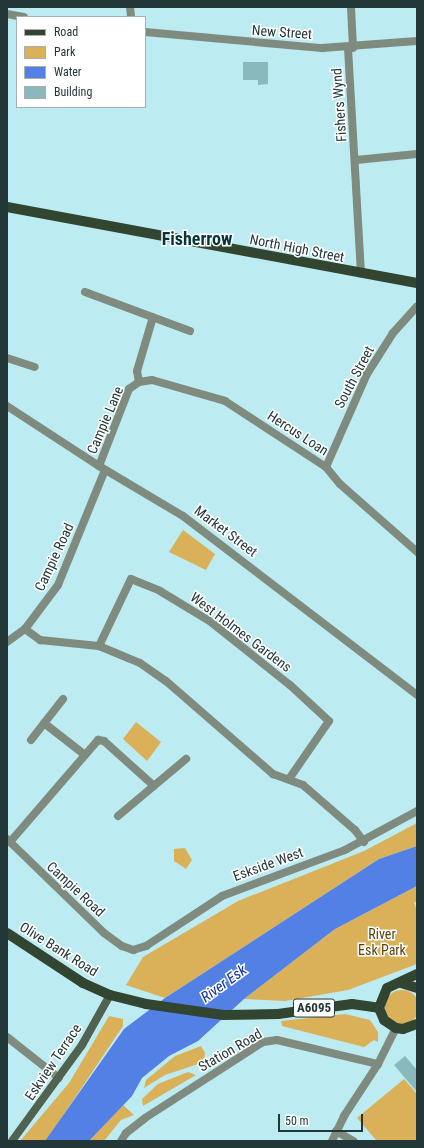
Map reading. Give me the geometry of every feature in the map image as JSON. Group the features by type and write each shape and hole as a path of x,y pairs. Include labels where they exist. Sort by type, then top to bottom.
{"main road":[{"name":"North High Street","path":"7,207 361,274 417,283"},
{"name":"Olive Bank Road","path":"7,933 63,971 110,995 146,1004 202,1014 248,1015 278,1014 334,1005 379,1008"},
{"path":"417,974 387,988 379,1008 384,1020 396,1028 417,1024"},
{"path":"400,983 417,988"},
{"name":"Eskview Terrace","path":"12,1141 59,1078 110,995"}],"street":[{"name":"Fishers Wynd","path":"351,7 351,48 361,274"},
{"path":"7,14 18,16"},
{"name":"New Street","path":"146,32 273,45 351,48 417,41"},
{"name":"Fishers Wynd","path":"356,160 413,155"},
{"path":"85,292 190,331"},
{"name":"South Street","path":"326,467 367,374 393,333 417,306"},
{"name":"Campie Lane","path":"102,468 129,389 139,382 138,371 153,317"},
{"path":"7,358 35,367"},
{"name":"Hercus Loan","path":"139,382 152,380 224,402 326,467 340,484 417,552"},
{"name":"Market Street","path":"8,410 184,516 417,695"},
{"name":"Campie Road","path":"8,641 25,629 48,602 70,561 102,468"},
{"name":"West Holmes Gardens","path":"99,646 131,579 146,584 211,622 290,685 329,721 289,779"},
{"path":"25,629 40,640 99,646 140,663 166,681 273,774 303,785 355,830 364,842"},
{"path":"31,740 63,698"},
{"path":"44,723 85,755"},
{"path":"8,841 98,740 104,741 154,786"},
{"path":"118,816 186,759"},
{"name":"Eskside West","path":"133,950 146,946 222,896 364,842 417,811"},
{"name":"Campie Road","path":"8,841 104,933 122,946 133,950"},
{"path":"332,1141 336,1131 378,1064 396,1028"},
{"path":"7,1038 59,1078"},
{"name":"Station Road","path":"121,1141 126,1133 145,1118 263,1042 277,1040 378,1064"},
{"path":"336,1131 353,1141"}],"green space":[{"path":"183,530 215,554 206,570 169,552"},
{"path":"136,722 161,742 147,761 123,739"},
{"path":"417,823 417,846 379,859 165,998 126,985 143,957 238,901 364,851"},
{"path":"185,848 192,860 186,869 174,861 174,849"},
{"name":"River Esk Park","path":"417,886 417,901 414,903 417,910 417,964 348,990 285,1001 244,999 335,929"},
{"path":"402,990 408,991 414,995 418,1001 418,1013 414,1019 408,1023 402,1024 396,1023 390,1019 386,1013 385,1007 386,1001 390,995 396,991"},
{"path":"345,1014 370,1020 378,1032 378,1042 374,1040 364,1047 282,1026 281,1021"},
{"path":"109,1016 123,1019 123,1026 46,1141 20,1141 69,1083"},
{"path":"201,1046 205,1053 204,1062 165,1075 144,1088 146,1080 175,1056"},
{"path":"188,1072 196,1075 143,1106 142,1099 158,1084"},
{"path":"404,1079 417,1094 417,1141 377,1141 357,1118"},
{"path":"123,1105 134,1115 121,1120 104,1141 89,1141"}],"water":[{"name":"River Esk","path":"417,846 417,886 335,929 244,999 198,1041 169,1056 142,1078 132,1096 89,1141 45,1141 124,1029 165,998 379,859"}],"building":[{"path":"243,62 268,62 268,84 258,85 258,80 243,80"},
{"path":"405,1056 417,1070 417,1092 394,1065"}],"district":[{"name":"Fisherrow","path":"197,239"}]}
